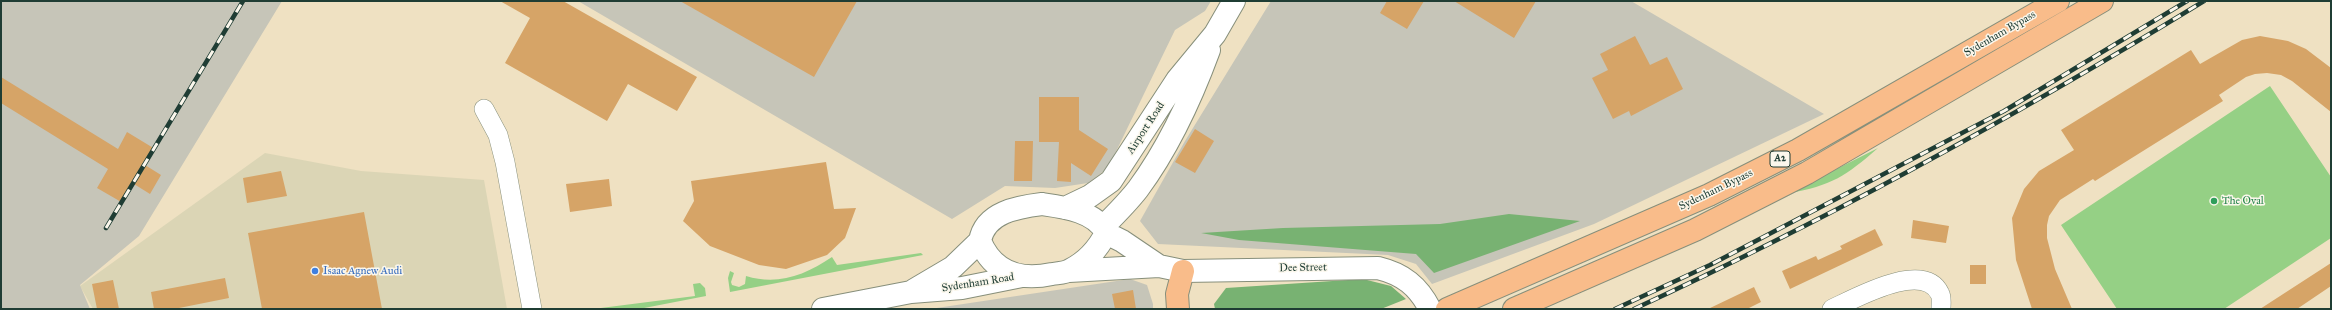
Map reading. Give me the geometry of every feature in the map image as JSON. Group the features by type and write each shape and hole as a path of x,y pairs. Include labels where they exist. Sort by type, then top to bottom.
{"highway":[{"name":"Sydenham Bypass","path":"1447,309 1709,195 1791,153 2058,1"},
{"name":"Sydenham Bypass","path":"1514,309 1695,230 1807,172 2102,1"},
{"path":"1178,309 1177,294 1183,271"}],"street":[{"name":"Airport Road","path":"1065,208 1090,196 1111,181 1177,80 1215,34 1234,1"},
{"name":"Airport Road","path":"1104,230 1138,189 1167,142 1195,90 1215,34"},
{"path":"484,109 498,136 505,162 532,309"},
{"path":"1042,204 1065,208 1087,216 1104,230 1098,247 1092,254 1069,271 1046,276 1022,276 1008,272 992,262 984,252 980,241 987,225 1003,212 1042,204"},
{"name":"Dee Street","path":"1104,230 1159,266"},
{"name":"Sydenham Road","path":"911,292 953,267 980,241"},
{"name":"Dee Street","path":"1069,271 1159,266 1183,271 1378,268 1395,272 1409,282 1426,301"},
{"name":"Sydenham Road","path":"823,309 911,292 962,288 1022,276"},
{"path":"1839,308 1890,283 1926,281 1936,288 1941,294 1941,309"}],"shaded area":[{"path":"1,1 282,1 139,236 80,285 90,309 1,309"},
{"path":"578,1 1211,1 1205,11 1175,30 1108,168 1088,183 1055,188 1005,186 952,219"},
{"path":"1271,1 1631,1 1824,114 1594,224 1432,284 1416,264 1388,255 1158,244 1140,221 1185,141"},
{"path":"265,153 361,171 484,180 507,309 93,309 80,286"},
{"path":"1130,279 1147,285 1153,304 1153,309 930,309"}],"green space":[{"name":"The Oval","path":"2270,86 2331,177 2331,238 2224,309 2117,309 2061,225"},
{"path":"1878,148 1847,173 1816,187 1789,193"},
{"path":"1509,214 1580,221 1434,273 1416,254 1239,240 1201,233 1283,228 1440,224"},
{"path":"921,253 923,255 730,292 728,278 730,271 734,273 731,282 732,285 739,287 745,284 746,276 769,280 791,277 812,269 832,257 837,265"},
{"path":"1363,279 1391,286 1406,299 1381,309 1215,309 1214,304 1226,288"},
{"path":"700,283 705,288 706,296 639,309 593,309 695,296 693,284"}],"building":[{"path":"500,1 563,1 697,77 677,111 628,84 607,121 505,63 530,18"},
{"path":"680,1 857,1 814,77"},
{"path":"1387,1 1424,1 1407,29 1380,13"},
{"path":"1454,1 1536,1 1514,38"},
{"path":"1635,36 1650,65 1667,57 1683,89 1631,116 1629,111 1613,119 1592,78 1608,70 1600,54"},
{"path":"2260,36 2288,41 2306,49 2331,68 2331,112 2292,81 2281,75 2267,73 2255,74 2246,77 2219,95 2223,101 2095,181 2093,179 2060,200 2049,216 2047,238 2055,269 2072,309 2032,309 2016,260 2012,218 2024,189 2039,171 2074,150 2061,130 2191,50 2200,64 2242,40"},
{"path":"1,77 118,149 127,132 155,149 145,165 161,175 150,194 134,184 123,203 97,188 108,169 1,103"},
{"path":"1039,97 1079,97 1079,130 1108,149 1091,176 1071,163 1071,182 1057,181 1059,142 1039,142"},
{"path":"1195,129 1214,141 1195,173 1175,162"},
{"path":"1015,141 1033,141 1032,181 1014,181"},
{"path":"826,162 834,209 856,208 845,238 827,255 786,269 759,265 710,246 683,221 694,201 691,181"},
{"path":"281,171 287,196 247,203 243,178"},
{"path":"609,179 612,206 570,212 566,184"},
{"name":"Isaac Agnew Audi","path":"364,212 382,309 262,309 248,233"},
{"path":"1913,220 1949,226 1946,243 1911,238"},
{"path":"1875,229 1883,245 1790,289 1782,271 1816,256 1818,260 1842,249 1840,246"},
{"path":"2331,263 2331,286 2297,309 2260,309"},
{"path":"1970,265 1986,265 1986,284 1970,284"},
{"path":"225,278 229,298 174,309 154,309 151,292"},
{"path":"113,280 119,309 97,309 92,284"},
{"path":"1754,287 1761,302 1747,309 1708,309"},
{"path":"1133,290 1136,309 1115,309 1112,294"}],"railway":[{"path":"106,228 243,1"},
{"path":"1615,309 1710,265 2004,111 2187,1"},
{"path":"1634,309 1780,238 1924,163 2065,84 2204,1"}],"place":[{"name":"The Oval","path":"2214,201"},
{"name":"Isaac Agnew Audi","path":"315,271"}]}
